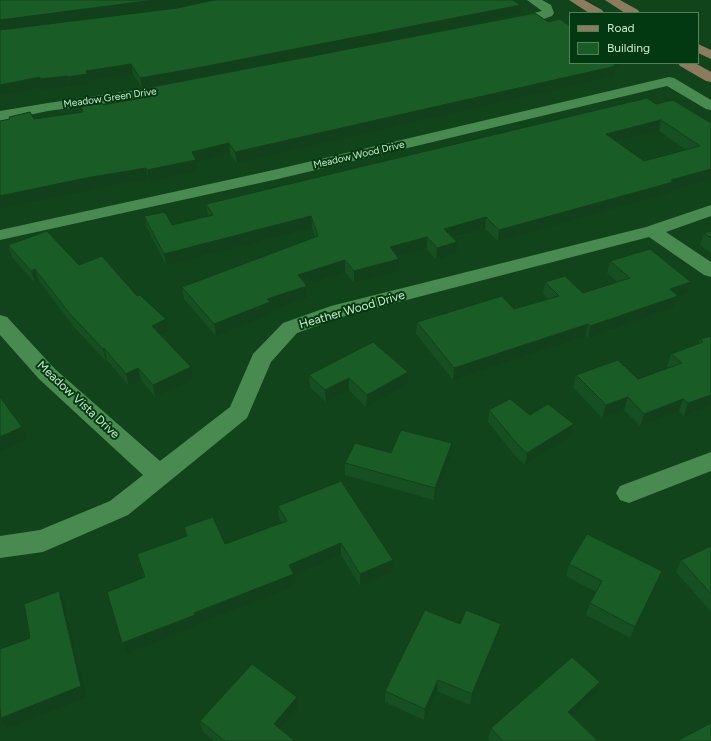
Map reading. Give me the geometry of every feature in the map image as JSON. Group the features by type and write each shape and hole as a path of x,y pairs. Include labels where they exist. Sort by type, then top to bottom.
{"main road":[{"path":"575,0 596,12"},
{"path":"611,0 632,12"},
{"path":"687,64 711,78"}],"street":[{"path":"495,25 541,16 548,12 547,8 533,0"},
{"name":"Meadow Wood Drive","path":"0,235 278,174 670,81 711,106"},
{"name":"Meadow Green Drive","path":"0,116 191,85"},
{"name":"Heather Wood Drive","path":"0,547 43,541 119,508 239,412 261,359 290,328 338,311 652,231 711,210"},
{"path":"652,231 711,271"},
{"name":"Meadow Vista Drive","path":"0,322 47,374 160,475"},
{"path":"629,493 711,461"}],"building":[{"path":"0,0 155,0 0,20"},
{"path":"214,0 513,0 521,5 140,78 131,64 86,71 87,74 40,79 40,77 0,85 0,30 177,8"},
{"path":"535,13 548,22 560,19 569,25 569,64 613,64 616,66 235,152 229,143 192,152 196,160 147,170 146,168 86,178 0,196 0,121 10,119 9,117 30,112 34,119 83,112 81,106 102,103 103,105 152,96 147,88"},
{"path":"647,98 656,104 673,100 711,123 711,169 671,180 673,182 499,230 486,217 444,229 457,242 437,248 427,237 390,247 399,259 354,271 345,260 298,275 307,286 267,299 270,302 214,324 182,287 318,236 311,216 164,254 144,216 165,212 172,225 213,215 206,204","holes":["661,120 700,146 644,161 606,134"]},
{"path":"47,231 79,265 102,256 137,296 140,295 166,319 152,326 191,367 153,385 138,368 126,374 104,348 103,349 70,314 35,269 31,271 8,245"},
{"path":"711,231 711,238 704,233"},
{"path":"650,249 691,282 670,289 678,296 590,326 588,324 454,368 417,322 502,296 514,309 559,296 545,282 565,276 583,293 630,278 610,261"},
{"path":"711,336 711,395 688,403 683,399 644,414 628,397 606,405 576,375 618,360 638,379 682,363 671,354 703,342 700,339"},
{"path":"373,342 408,372 367,395 349,378 325,390 309,375"},
{"path":"0,397 22,427 0,437"},
{"path":"510,399 530,415 548,404 574,424 527,453 518,445 489,410"},
{"path":"401,430 452,443 435,488 345,463 355,443 391,453"},
{"path":"341,481 393,560 360,574 341,543 289,565 294,574 122,643 107,592 145,577 137,554 187,536 184,527 213,517 225,544 287,521 278,506"},
{"path":"587,534 662,571 635,627 590,603 602,581 569,564"},
{"path":"711,546 711,594 681,560"},
{"path":"59,591 81,686 1,718 0,649 30,638 24,604"},
{"path":"425,610 460,624 466,610 501,624 472,694 438,680 425,709 385,691"},
{"path":"572,657 600,682 568,712 598,741 503,741 491,728"},
{"path":"252,664 297,697 274,724 295,741 225,741 200,721"},
{"path":"711,723 711,741 677,741"}]}
